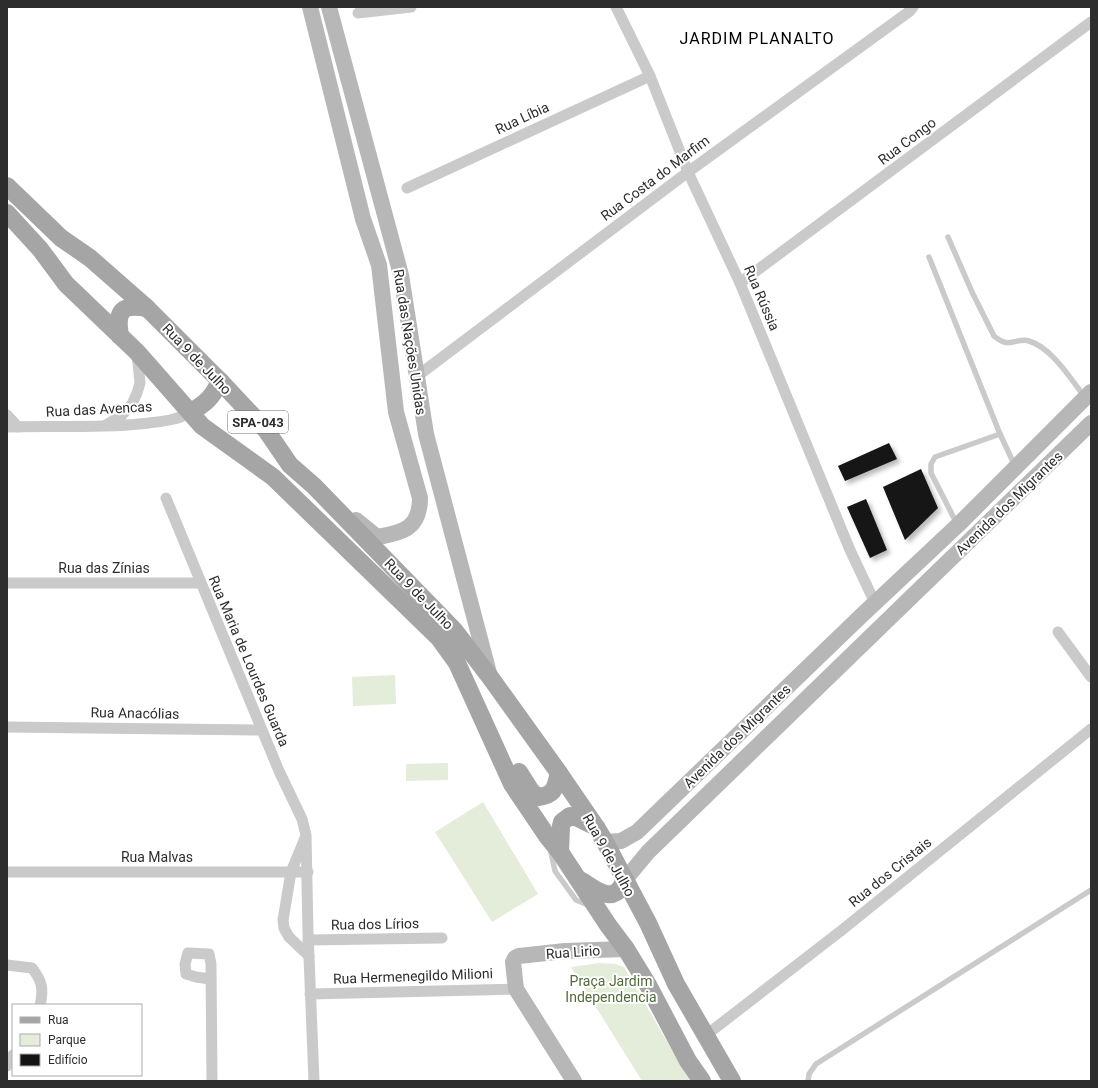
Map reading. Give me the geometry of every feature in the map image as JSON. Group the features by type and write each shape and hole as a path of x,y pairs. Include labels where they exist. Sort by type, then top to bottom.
{"main road":[{"name":"Rua 9 de Julho","path":"7,186 61,238 90,258 147,308 220,381 266,430 290,464 314,486 454,630 490,677 559,773 600,835 648,923 676,984 732,1081"},
{"name":"Rua 9 de Julho","path":"7,213 40,249 66,284 137,352 202,426 273,477 439,638 457,663 512,784 626,949 648,985 688,1061 702,1081"},
{"path":"120,336 118,317 120,312 131,307 147,308"},
{"path":"191,412 208,401 220,381"},
{"path":"457,663 474,678 508,755 531,791 538,797 546,796 552,793 556,786 559,773"},
{"path":"560,852 562,822 570,816 578,818 600,835"},
{"path":"575,876 599,893 610,894 622,887 624,880"},
{"path":"648,985 659,992 670,1012 685,1030 699,1040 705,1036"}],"street":[{"name":"Rua das Nações Unidas","path":"310,7 363,219 379,264 396,412 420,498 420,509 414,522 405,531 395,535 377,537 314,486"},
{"name":"Rua das Nações Unidas","path":"330,7 401,275 426,434 490,677"},
{"path":"358,13 411,7"},
{"name":"Rua Rússia","path":"616,7 650,76 688,172 740,283 850,550 875,603"},
{"name":"Rua Costa do Marfim","path":"416,377 688,172 910,11 913,7"},
{"name":"Rua Congo","path":"740,283 1091,22"},
{"name":"Rua Líbia","path":"407,188 650,76"},
{"path":"102,427 121,416 132,404 138,393 140,383 137,352"},
{"name":"Avenida dos Migrantes","path":"600,835 621,841 637,832 861,616 958,525 1060,423 1090,399"},
{"name":"Rua das Avencas","path":"12,427 102,427 138,424 173,420 191,412"},
{"path":"7,415 12,427"},
{"path":"1060,423 1070,424 1075,429 1074,436 1070,444"},
{"name":"Avenida dos Migrantes","path":"624,880 648,852 1091,423"},
{"name":"Avenida dos Migrantes","path":"926,583 935,565 1017,487 1020,481 1016,468"},
{"name":"Rua Maria de Lourdes Guarda","path":"166,498 279,771 302,819 306,835 308,872 308,940 314,1081"},
{"name":"Rua das Zínias","path":"7,583 200,583"},
{"name":"Avenida dos Migrantes","path":"808,698 815,683 867,634 872,620 870,617 861,616"},
{"path":"1058,632 1091,677"},
{"name":"Rua Anacólias","path":"7,727 262,730"},
{"name":"Rua dos Cristais","path":"705,1036 842,930 1091,729"},
{"path":"306,835 291,872 284,915 284,928 289,937 309,956"},
{"name":"Rua Malvas","path":"7,872 308,872"},
{"name":"Rua dos Lírios","path":"308,940 442,938"},
{"name":"Rua Lirio","path":"516,988 513,962 515,958 519,956 566,951 626,949"},
{"path":"7,965 32,968 40,978 43,994 40,1004"},
{"path":"210,979 212,1081"},
{"path":"516,988 574,1081"},
{"name":"Rua Hermenegildo Milioni","path":"310,994 516,988"},
{"path":"7,1066 12,1057"}],"lane":[{"path":"948,237 972,292 994,336 998,340 1004,342 1012,343 1027,341 1044,349 1090,399"},
{"path":"929,257 1000,434 1016,468"},
{"path":"958,525 931,473 931,464 935,457 1000,434"},
{"path":"547,836 555,871 576,900 597,909"},
{"path":"808,1081 809,1074 816,1064 1091,890"}],"green space":[{"path":"395,675 396,704 353,706 352,677"},
{"path":"448,763 448,780 406,781 406,764"},
{"path":"483,802 538,894 492,922 435,832"},
{"name":"Praça Jardim Independencia","path":"599,963 615,964 624,967 691,1081 642,1081 571,967"}],"building":[{"path":"889,443 897,459 845,481 838,466"},
{"path":"921,469 938,508 905,540 883,487"},
{"path":"866,499 887,550 870,558 847,507"}],"district":[{"name":"JARDIM PLANALTO","path":"757,38"}]}
